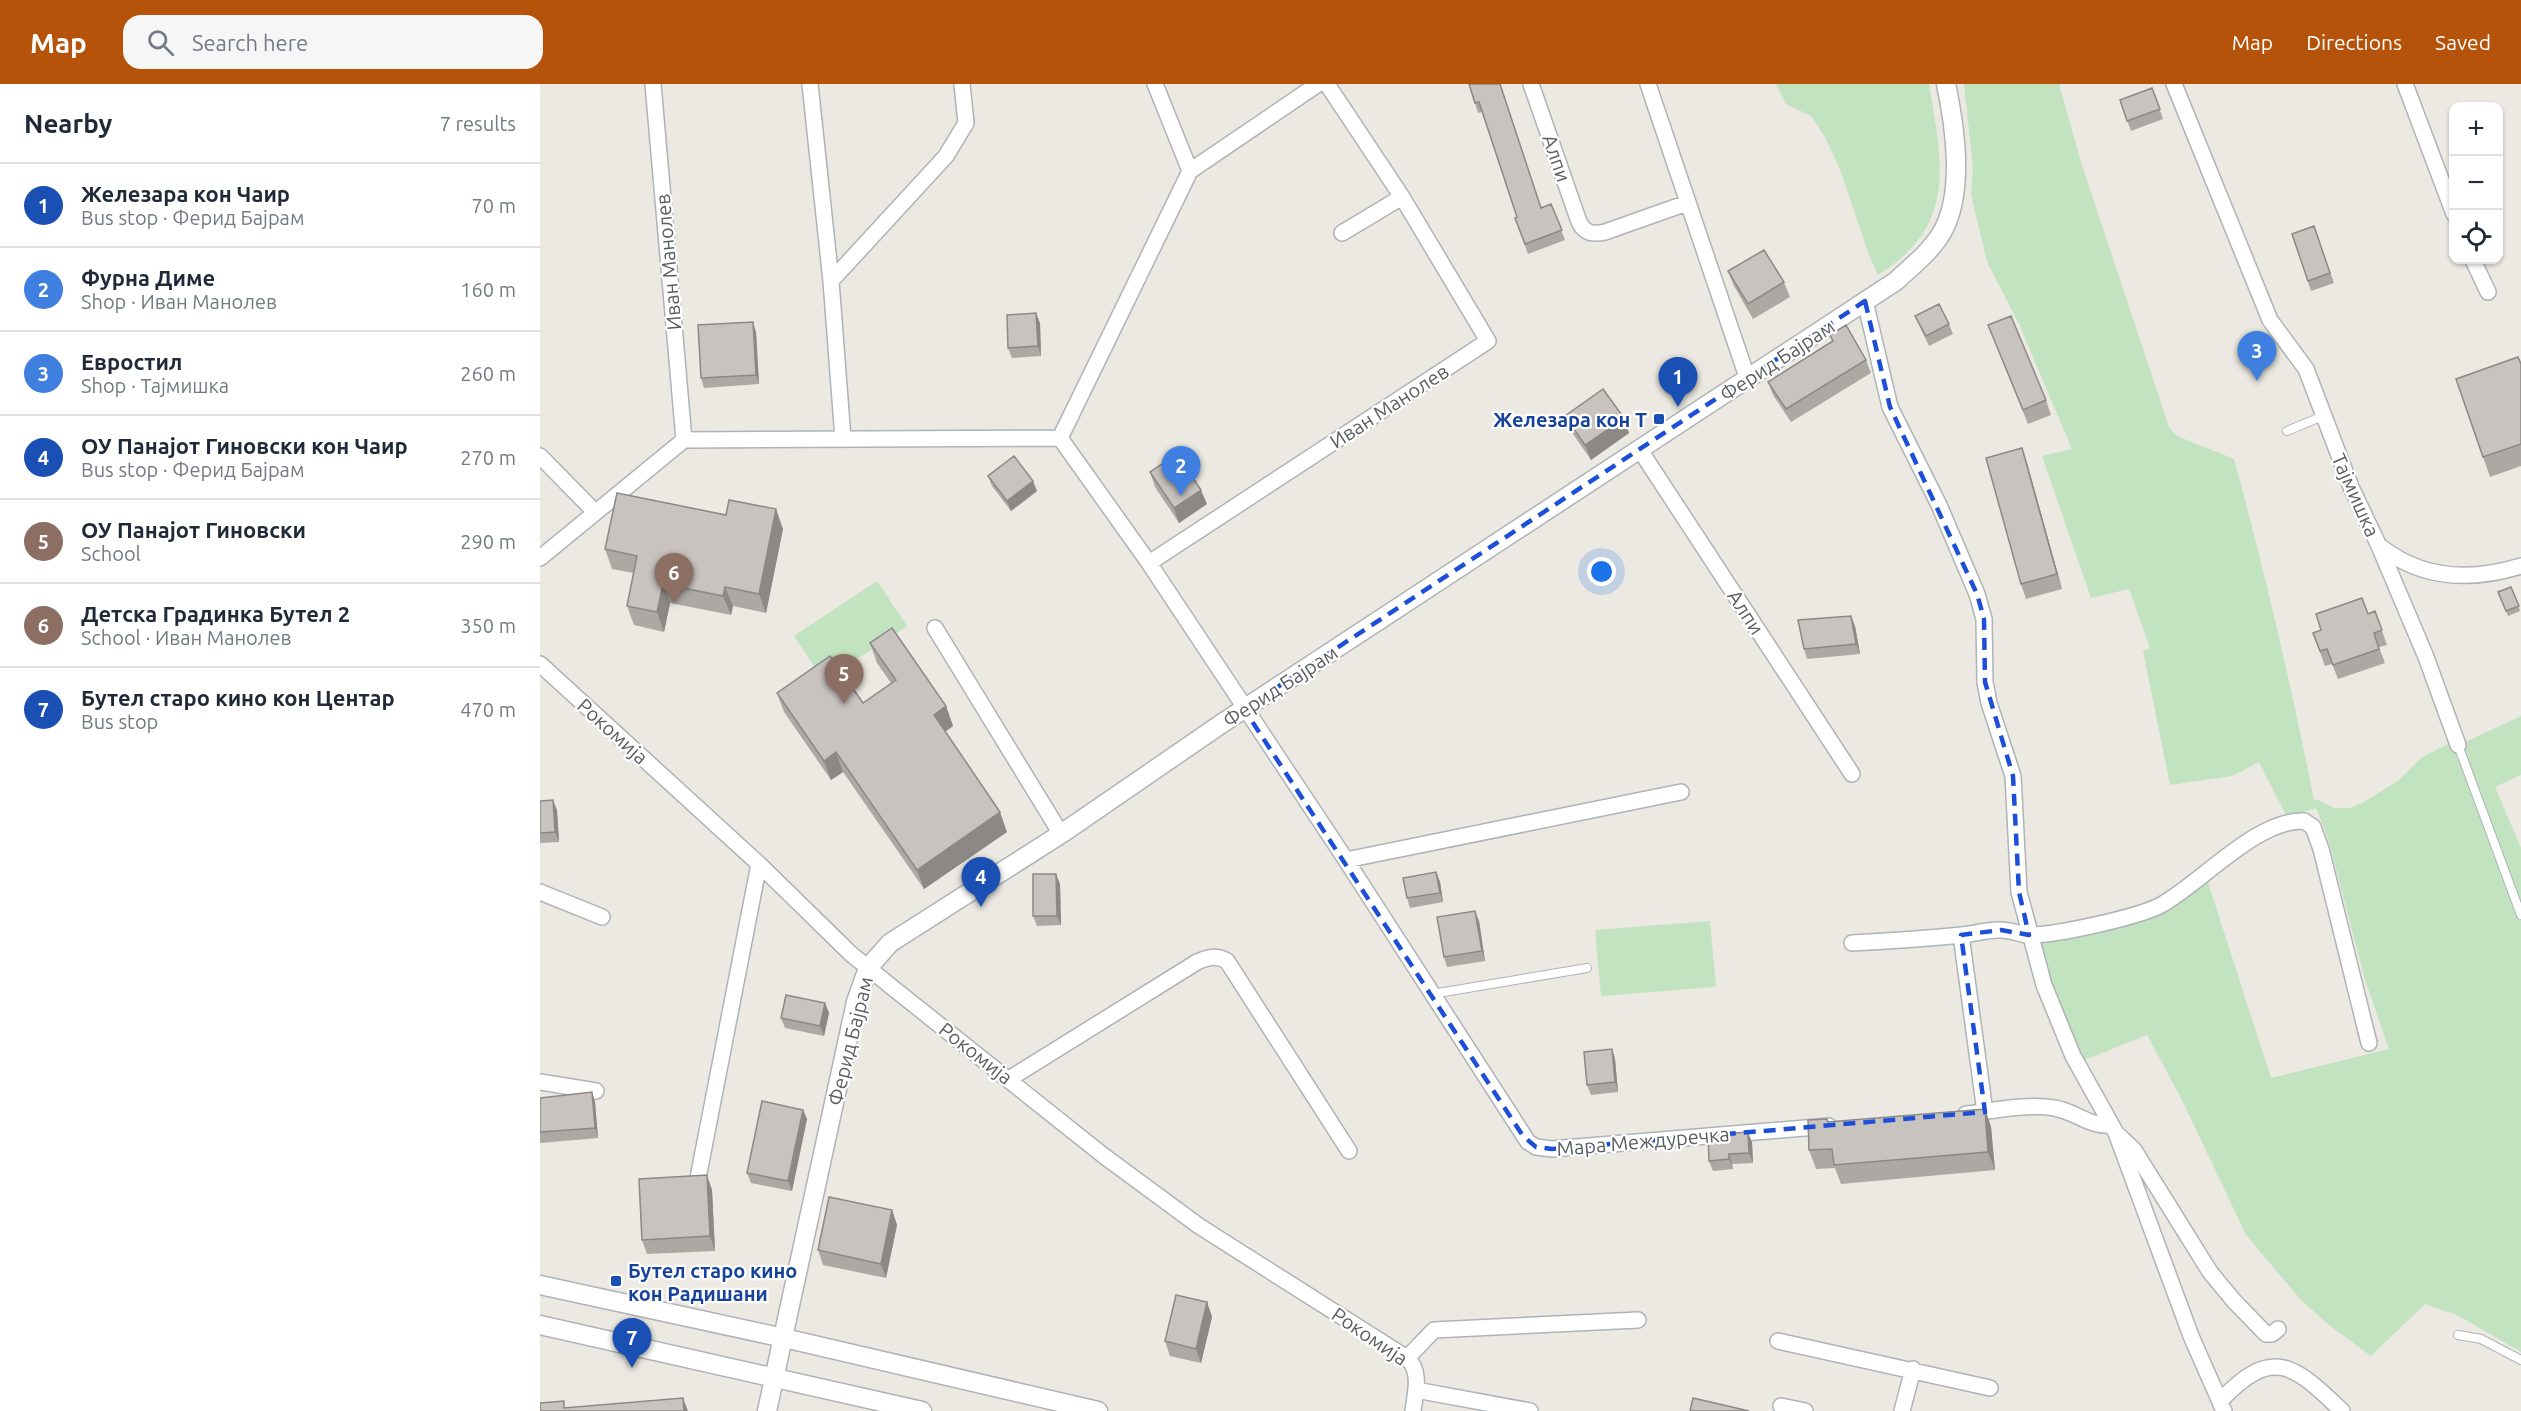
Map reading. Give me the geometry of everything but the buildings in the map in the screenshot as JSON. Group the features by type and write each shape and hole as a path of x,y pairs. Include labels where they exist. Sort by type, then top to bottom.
{"street":[{"name":"Иван Манолев","path":"653,84 684,440"},
{"path":"810,84 831,281 843,439"},
{"path":"831,281 946,156 966,123 962,84"},
{"path":"1155,84 1190,171"},
{"path":"1060,438 1190,171 1318,84"},
{"name":"Иван Манолев","path":"1149,563 1488,341 1402,197 1327,84"},
{"name":"Алпи","path":"1531,84 1578,219 1584,230 1593,234 1605,232 1687,203"},
{"path":"1648,84 1748,380"},
{"name":"Ферид Бајрам","path":"767,1411 856,1002 868,968 890,943 1061,834 1244,709 1896,281 1920,260 1942,232 1950,213 1955,162 1946,84"},
{"name":"Тајмишка","path":"2174,84 2270,320 2306,369 2351,487 2379,546 2426,657 2458,745"},
{"path":"2405,84 2452,210"},
{"path":"1342,233 1402,197"},
{"path":"2475,264 2488,292"},
{"path":"1865,301 1890,407 1939,505 1977,594 1984,620 1985,682 1989,703 2013,776 2019,892 2044,985 2073,1056 2114,1129 2191,1336 2222,1406 2247,1375 2267,1367 2276,1367 2297,1373 2308,1380 2342,1411"},
{"path":"540,558 684,440 1060,438"},
{"path":"1060,438 1149,563 1244,709"},
{"name":"Алпи","path":"1640,450 1852,774"},
{"path":"540,456 595,512"},
{"path":"2379,546 2398,560 2426,571 2453,576 2485,575 2521,566"},
{"path":"935,628 1061,834"},
{"name":"Рокомија","path":"540,664 759,864 868,968 1104,1156 1199,1226 1407,1358 1414,1367 1416,1390 1413,1411"},
{"name":"Мара Междуречка","path":"1244,709 1346,860 1523,1136 1536,1147 1552,1149 1844,1124"},
{"path":"1346,860 1681,792"},
{"path":"1852,944 2001,930 2029,935 2071,929 2146,912 2172,898 2258,836 2285,823 2304,821 2313,827 2321,849 2369,1044"},
{"path":"698,1178 759,864"},
{"path":"540,892 602,917"},
{"path":"1961,935 1985,1112"},
{"path":"1009,1079 1197,962 1214,957 1222,958 1227,961 1349,1151"},
{"path":"540,1082 596,1091"},
{"path":"1950,1115 2055,1108 2091,1123 2114,1129 2134,1150 2197,1252 2234,1301 2263,1331 2269,1334 2278,1329"},
{"path":"540,1285 784,1338 1098,1411"},
{"path":"1407,1358 1434,1330 1638,1320"},
{"path":"540,1325 922,1411"},
{"path":"1778,1341 1913,1369 1990,1388"},
{"path":"1902,1411 1913,1369"},
{"path":"1416,1390 1530,1411"},
{"path":"1781,1406 1805,1411"}],"lane":[{"path":"2287,431 2323,416"},
{"name":"Тајмишка","path":"2458,745 2521,915"},
{"path":"1432,994 1587,968"},
{"path":"2458,1335 2481,1339 2521,1360"}],"highlighted area":[{"path":"1865,301 1890,407 1977,594 1984,619 1985,682 2013,776 2019,892 2029,935 2001,930 1961,935 1985,1112 1552,1149 1536,1147 1523,1136 1244,709"}],"green space":[{"path":"1776,84 1929,84 1940,166 1933,214 1922,235 1904,256 1878,275 1839,167 1825,137 1811,116 1786,104"},
{"path":"1964,84 2059,84 2081,162 2169,427 2177,436 2234,459 2277,629 2314,800 2335,808 2350,808 2398,781 2422,757 2457,740 2459,745 2521,716 2521,775 2495,787 2521,848 2521,1352 2457,1315 2425,1304 2371,1356 2330,1326 2302,1301 2246,1235 2182,1100 2147,1035 2077,1063 2029,935 2130,917 2205,873 2271,1078 2389,1049 2365,980 2328,838 2316,808 2287,817 2259,762 2232,776 2170,785 2143,651 2150,648 2129,589 2091,598 2042,456 2072,449 2019,324 1987,262 1971,194 1973,168"},
{"path":"877,581 907,626 824,681 794,636"},
{"path":"1710,921 1716,987 1601,996 1595,930"}],"place":[{"name":"Евростил","path":"2257,381"},
{"name":"Железара кон Чаир","path":"1678,407"},
{"name":"Железара кон Т","path":"1659,419"},
{"name":"Фурна Диме","path":"1181,496"},
{"name":"Детска Градинка Бутел 2","path":"674,603"},
{"name":"ОУ Панајот Гиновски","path":"844,704"},
{"name":"ОУ Панајот Гиновски кон Чаир","path":"981,907"},
{"name":"Бутел старо кино кон Радишани","path":"616,1281"},
{"name":"Бутел старо кино кон Центар","path":"632,1368"}]}
